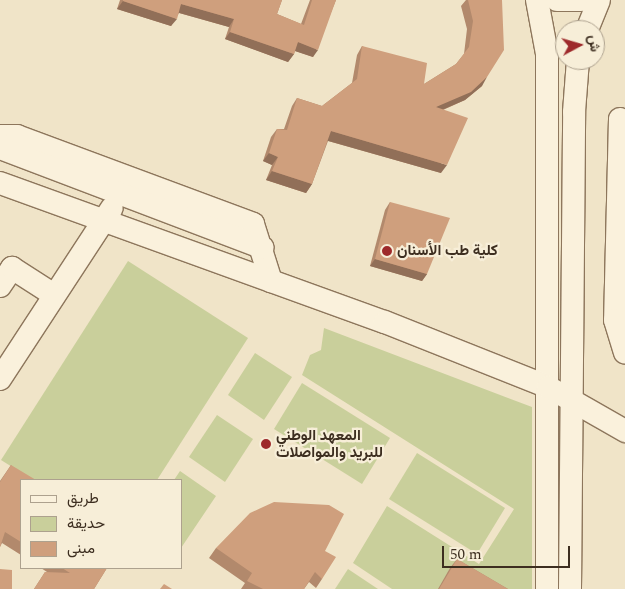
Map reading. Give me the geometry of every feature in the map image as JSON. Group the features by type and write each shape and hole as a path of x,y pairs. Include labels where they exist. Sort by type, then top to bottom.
{"street":[{"path":"537,0 547,54 548,387 546,589"},
{"path":"557,0 581,0"},
{"path":"591,20 599,0"},
{"path":"547,566 570,578 574,112 577,70"},
{"path":"620,119 615,310 625,352"},
{"path":"0,136 17,136 253,224 263,248 271,281"},
{"path":"0,148 263,248"},
{"path":"0,183 271,281 548,387 625,431"},
{"path":"0,379 122,195"},
{"path":"0,286 12,268 54,295"}],"green space":[{"path":"128,261 248,338 158,479 31,479 1,460"},
{"path":"324,328 532,407 532,589 392,589 353,563 387,506 479,564 514,509 302,375 310,355 321,350"},
{"path":"255,353 292,377 264,420 228,395"},
{"path":"302,383 390,438 362,484 274,429"},
{"path":"217,415 253,439 225,482 189,457"},
{"path":"417,453 505,508 477,554 389,499"},
{"path":"180,471 216,496 182,547 182,479 175,479"},
{"path":"348,569 378,589 335,589"}],"building":[{"path":"123,0 282,0 277,14 304,25 312,0 336,0 318,50 298,42 294,54 230,32 234,19 181,4 177,19"},
{"path":"468,0 502,0 504,50 487,77 471,92 436,107 468,118 447,165 331,131 312,184 272,171 278,157 269,153 277,129 287,130 297,98 322,106 357,79 362,46 427,63 424,84 456,64 469,47 473,21"},
{"path":"390,202 450,218 427,274 375,259"},
{"path":"11,465 34,479 20,479 20,541 5,532 0,547 0,482"},
{"path":"274,502 329,505 344,514 325,551 336,557 322,579 315,572 304,589 263,589 247,581 252,573 216,548 250,513"},
{"path":"457,559 508,589 439,589"},
{"path":"0,569 12,570 12,589 0,589"},
{"path":"64,569 106,569 94,589 34,589 45,572 70,573"},
{"path":"164,584 172,589 160,589"}],"place":[{"name":"كلية طب الأسنان","path":"387,251"},
{"name":"المعهد الوطني للبريد والمواصلات","path":"266,444"}]}
